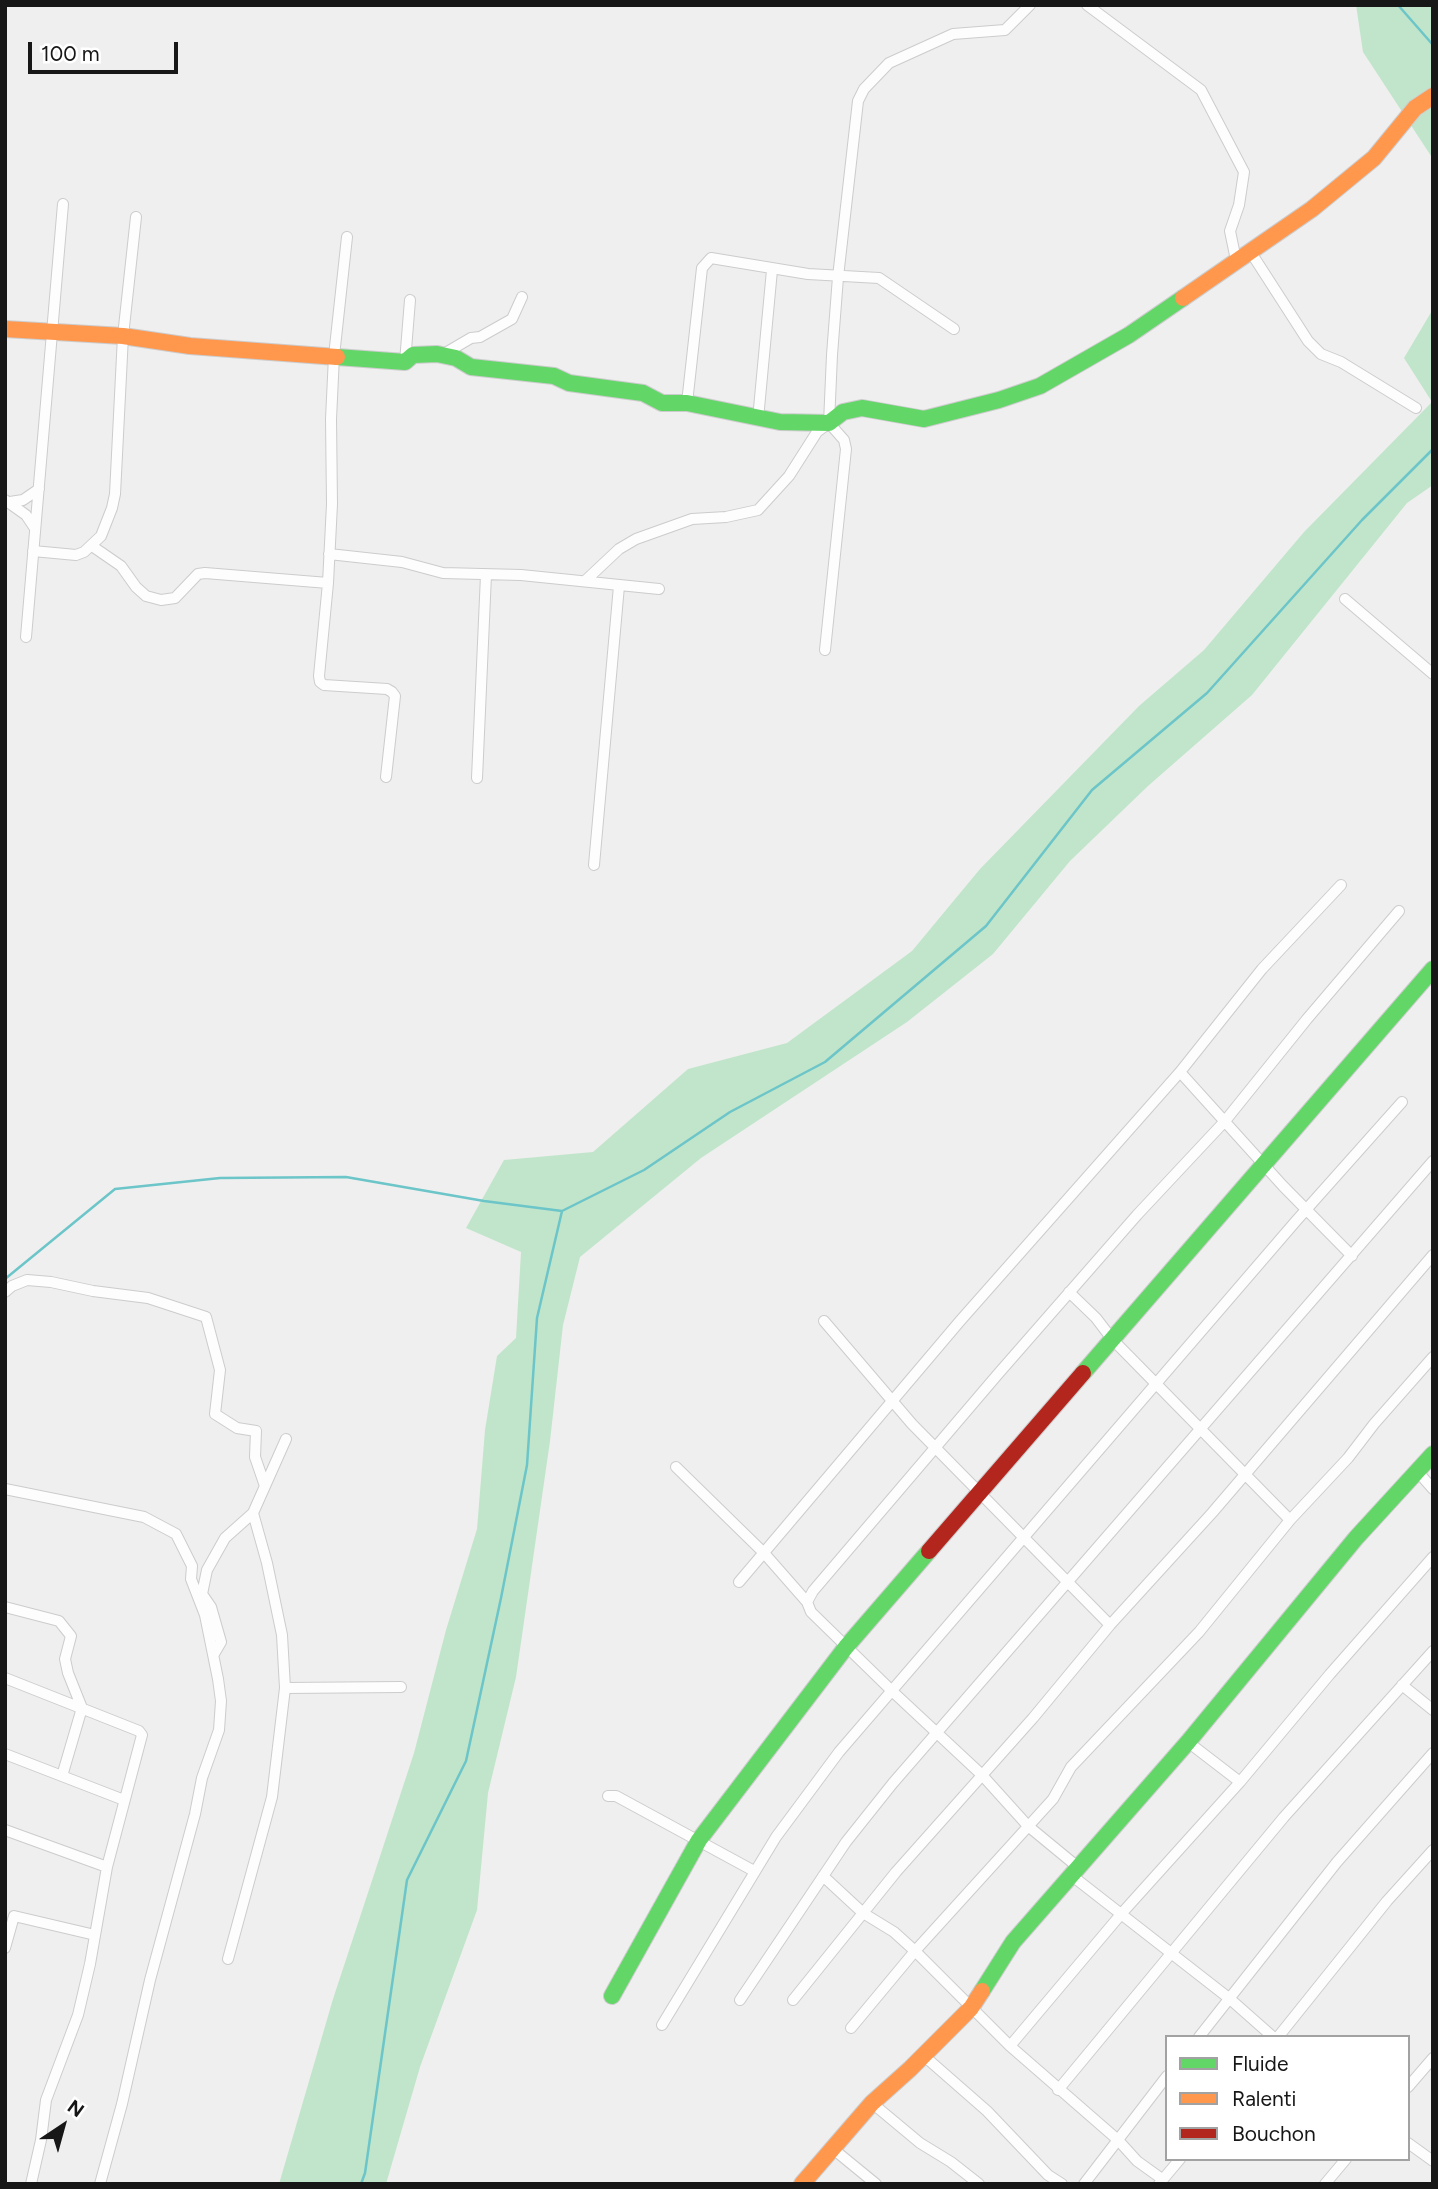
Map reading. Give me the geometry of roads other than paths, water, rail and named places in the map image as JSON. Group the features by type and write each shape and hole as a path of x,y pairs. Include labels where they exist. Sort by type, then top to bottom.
{"street":[{"path":"825,650 846,449 844,440 829,423 838,277 860,95 889,63 953,34 1005,30 1030,5"},
{"path":"1087,5 1201,90 1244,172 1239,205 1230,232 1243,255 1308,341 1321,354 1341,362 1416,408"},
{"path":"586,581 619,549 655,531 692,519 726,517 758,510 789,476 817,432 849,410 862,408 916,419 931,418 1040,386 1129,335 1312,209 1374,158 1415,108 1433,96"},
{"path":"26,637 62,204"},
{"path":"33,551 76,555 92,546 101,536 115,494 123,336 136,217"},
{"path":"347,237 334,356 331,419 332,504 320,682 324,685 387,689 395,696 386,777"},
{"path":"687,403 702,268 711,258 772,270 884,280 954,329"},
{"path":"758,419 772,270"},
{"path":"442,355 512,319 522,297"},
{"path":"405,362 410,300"},
{"path":"5,329 123,336 190,346 405,362 413,355 422,353 442,355 456,358 471,367 543,374 569,383 643,393 662,403 687,403 780,422 829,423"},
{"path":"8,501 23,500 39,489"},
{"path":"8,501 26,514 34,527"},
{"path":"92,546 121,566 146,596 161,600 175,598 198,574 205,573 328,583"},
{"path":"329,554 402,562 443,573 521,575 659,589"},
{"path":"477,778 486,575"},
{"path":"594,865 620,586"},
{"path":"1345,598 1433,674"},
{"path":"739,1582 891,1402 1180,1072 1262,969 1341,885"},
{"path":"807,1602 813,1591 1069,1292 1225,1121 1307,1018 1399,911"},
{"path":"612,1996 699,1840 846,1647 1433,969"},
{"path":"1180,1072 1263,1165 1352,1256"},
{"path":"662,2025 776,1837 839,1752 1402,1102"},
{"path":"740,2000 822,1876 885,1793 1433,1161"},
{"path":"793,2000 896,1872 1433,1255"},
{"path":"5,1292 27,1280 51,1282 148,1298 206,1317 220,1370 215,1414 237,1428 256,1431 255,1457 265,1486"},
{"path":"1069,1292 1290,1520"},
{"path":"824,1321 891,1402 1110,1625"},
{"path":"851,2028 915,1951 1053,1799 1071,1767 1199,1632 1290,1520 1348,1458 1433,1357"},
{"path":"214,1654 221,1642 211,1607 202,1594 202,1584 220,1544 253,1513 286,1439"},
{"path":"802,2184 872,2103 971,2008 1013,1942 1188,1742 1356,1538 1433,1454"},
{"path":"676,1467 764,1553 807,1602 811,1612 982,1775 1075,1872 1274,2035"},
{"path":"1418,1472 1433,1489"},
{"path":"5,1489 144,1517 176,1534 192,1566 191,1579 205,1615 221,1701 219,1730 202,1777 195,1814 150,1980 122,2104 100,2184"},
{"path":"228,1959 272,1797 285,1688 282,1635 253,1513"},
{"path":"1010,2046 1122,1913 1240,1782 1321,1684 1433,1557"},
{"path":"5,1607 59,1621 71,1636 65,1659 82,1708 62,1776"},
{"path":"1058,2090 1284,1816 1433,1651"},
{"path":"5,1678 141,1732 107,1867 96,1936 78,2015 46,2100 41,2140 30,2184"},
{"path":"1402,1685 1433,1710"},
{"path":"285,1688 401,1687"},
{"path":"1188,1742 1240,1782"},
{"path":"1201,2035 1337,1862 1433,1753"},
{"path":"5,1754 124,1800"},
{"path":"608,1796 616,1796 754,1871"},
{"path":"5,1830 107,1867"},
{"path":"1278,2035 1387,1901 1433,1850"},
{"path":"822,1876 863,1913 894,1932 1010,2046 1118,2140 1161,2182 1178,2161"},
{"path":"5,1948 9,1914 96,1936"},
{"path":"923,2055 987,2111 1048,2175 1062,2184"},
{"path":"1410,2085 1433,2058"},
{"path":"1084,2184 1165,2079"},
{"path":"872,2103 920,2143 979,2184"},
{"path":"1410,2144 1433,2161"},
{"path":"832,2148 876,2184"},
{"path":"1325,2184 1344,2161"}],"waterway":[{"path":"1398,5 1433,45"},
{"path":"361,2184 365,2173 407,1880 466,1761 501,1598 527,1465 537,1318 562,1211 644,1170 730,1112 825,1062 986,926 1092,790 1207,693 1362,520 1433,449"},
{"path":"5,1279 115,1189 220,1178 346,1177 484,1201 562,1211"}]}
